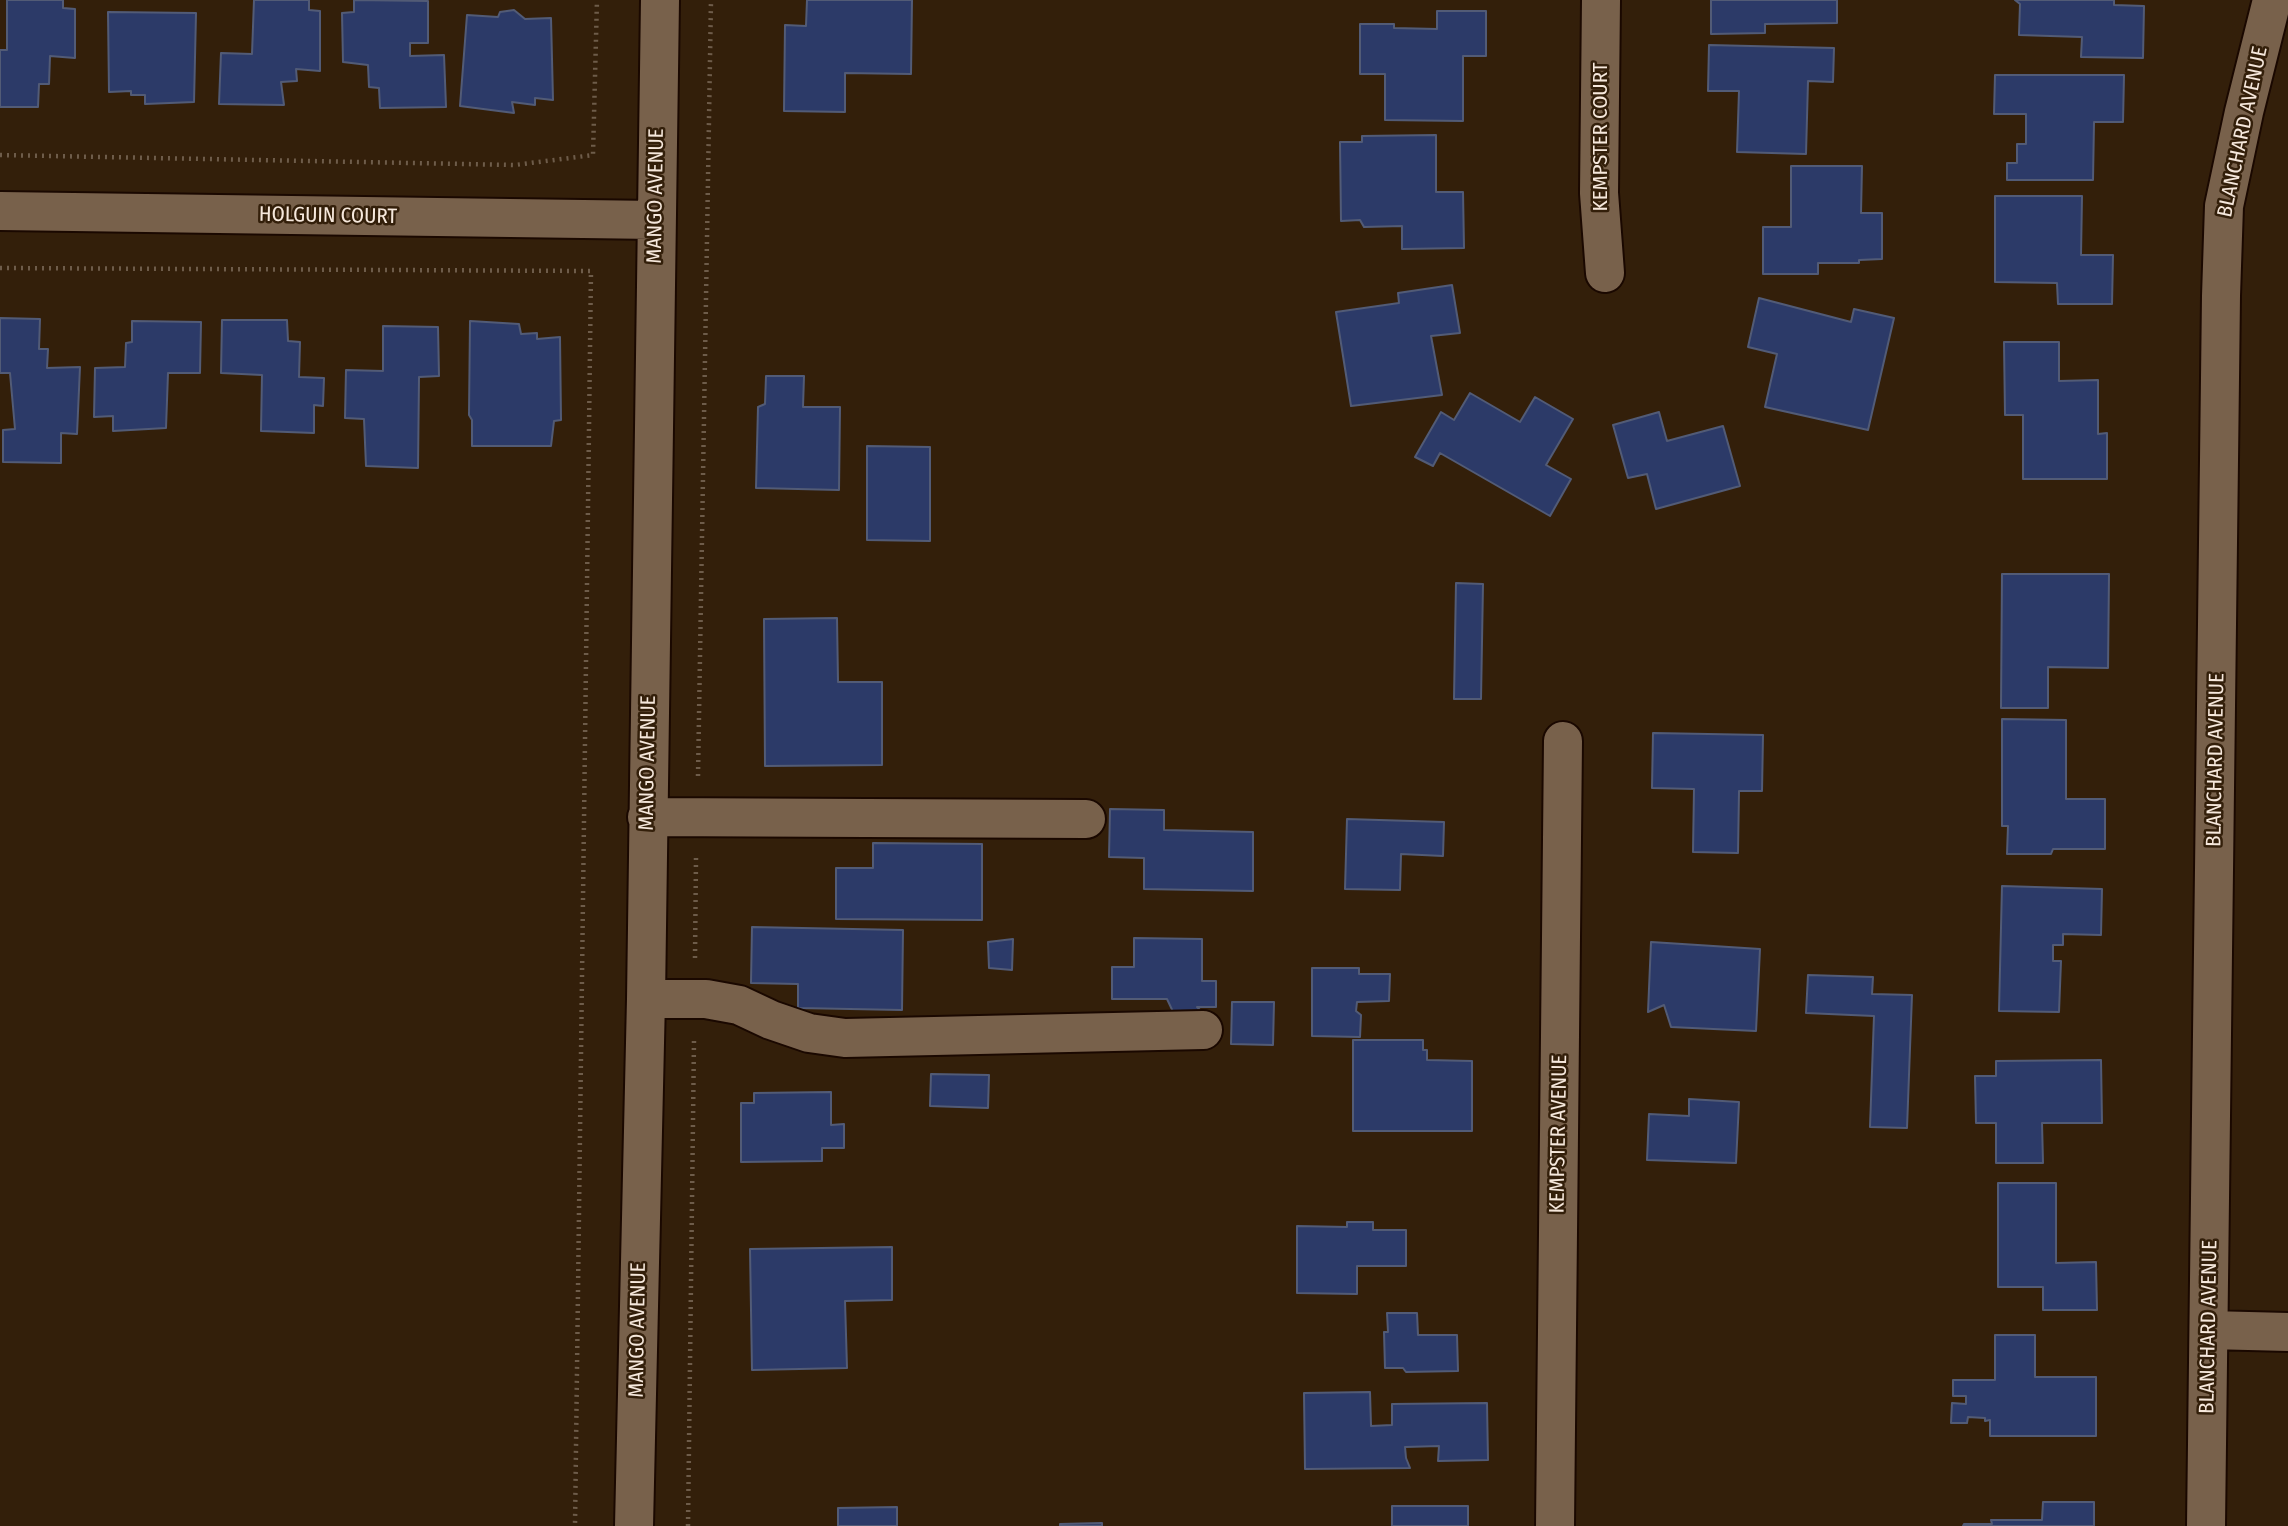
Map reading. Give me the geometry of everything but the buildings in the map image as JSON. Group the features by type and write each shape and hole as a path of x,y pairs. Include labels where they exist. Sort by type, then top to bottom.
{"street":[{"name":"MANGO AVENUE","path":"634,1526 646,999 660,0"},
{"name":"KEMPSTER COURT","path":"1601,0 1599,193 1605,273"},
{"name":"BLANCHARD AVENUE","path":"2207,1526 2224,206 2272,0"},
{"name":"HOLGUIN COURT","path":"0,211 656,220"},
{"name":"KEMPSTER AVENUE","path":"1555,1526 1563,741"},
{"path":"647,817 1086,819"},
{"path":"646,999 694,999 739,1004 771,1020 809,1032 845,1038 1203,1030"},
{"path":"2209,1330 2288,1332"}],"path":[{"path":"0,155 515,165 593,155 597,0"},
{"path":"688,1526 711,0"},
{"path":"0,268 591,271 575,1526"}]}
